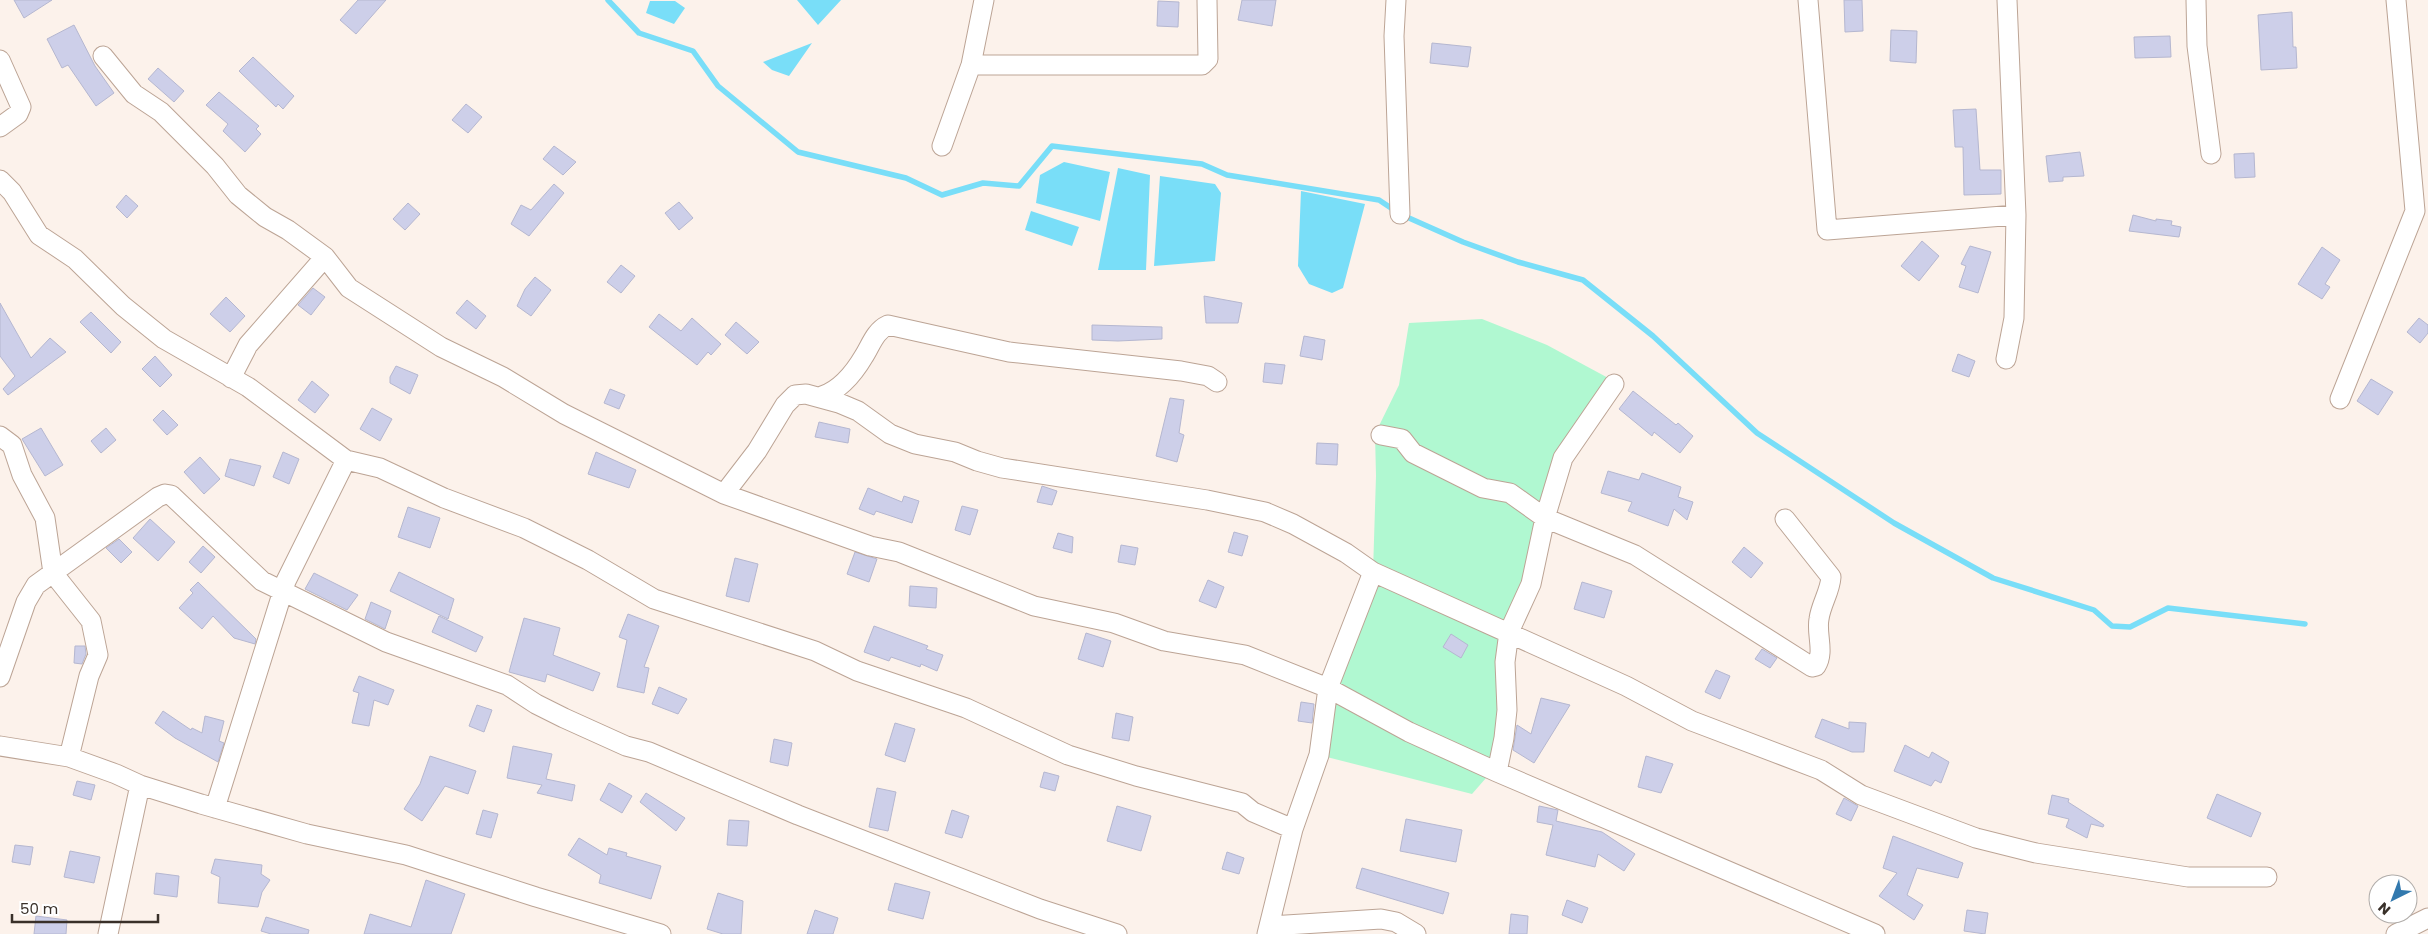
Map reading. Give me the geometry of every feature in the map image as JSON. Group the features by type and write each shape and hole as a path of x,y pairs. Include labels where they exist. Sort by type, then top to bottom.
{"street":[{"path":"942,146 971,65 984,0"},
{"path":"971,65 1202,65 1208,59 1208,0"},
{"path":"1396,0 1394,36 1400,214"},
{"path":"1808,0 1827,230 2016,215"},
{"path":"2006,359 2014,318 2016,215 2007,0"},
{"path":"2196,0 2197,46 2211,154"},
{"path":"2340,399 2414,210 2396,0"},
{"path":"103,56 134,94 161,112 215,166 238,195 265,217 288,230 325,256 349,288 441,347 503,377 564,414 724,494 870,546 899,552 1034,606 1114,623 1164,641 1245,655 1328,688 1409,732 1497,772 1875,934"},
{"path":"0,60 21,111 0,127"},
{"path":"4,191 39,235 75,259 124,306 164,339 248,386 346,460 380,468 444,498 524,528 588,560 654,599 814,652 856,671 966,708 1068,754 1136,776 1242,803 1253,812 1293,830"},
{"path":"231,378 248,345 325,256"},
{"path":"822,396 831,393 847,380 864,358 878,331 888,325 1001,351 1180,371 1208,376 1217,382"},
{"path":"1497,772 1507,710 1505,662 1509,632 1530,584 1545,518 1562,458 1614,384"},
{"path":"724,494 757,451 785,405 795,395 822,396 858,412 898,437 915,444 956,452 977,461 1002,468 1207,500 1265,512 1293,524 1346,553 1373,572 1626,686 1692,721 1821,770 1861,795 1976,838 2036,853 2188,878 2267,877"},
{"path":"1381,435 1402,439 1414,453 1483,488 1510,493 1545,518 1635,555 1812,667 1816,666 1820,656 1819,620 1831,577 1785,519"},
{"path":"0,436 12,445 22,475 45,518 53,573 91,621 98,655 89,676 69,757"},
{"path":"215,808 286,581 346,460"},
{"path":"0,677 26,602 36,585 165,494 177,499 262,581 386,642 507,685 536,704 626,746 649,752 798,816 1040,909 1117,934"},
{"path":"1373,572 1328,688 1319,755 1293,830 1269,930 1381,919 1396,922 1416,934"},
{"path":"0,746 69,757 116,774 140,786 307,834 406,855 536,897 661,934"},
{"path":"108,934 140,786"},
{"path":"2396,934 2428,918"}],"green space":[{"path":"1482,319 1547,345 1612,380 1554,474 1503,708 1493,770 1472,794 1319,755 1328,688 1373,572 1376,476 1375,434 1399,385 1409,323"}],"water":[{"path":"797,0 841,0 818,25"},
{"path":"650,1 675,1 685,8 674,24 646,13"},
{"path":"812,43 789,76 772,70 763,62"},
{"path":"1064,162 1110,172 1100,221 1036,203 1040,175"},
{"path":"1118,168 1150,175 1146,270 1098,270"},
{"path":"1160,176 1215,184 1221,193 1215,261 1154,266"},
{"path":"1301,191 1365,204 1343,288 1332,293 1309,284 1298,266"},
{"path":"1031,211 1079,227 1072,246 1025,230"}],"building":[{"path":"14,0 52,0 24,18"},
{"path":"358,0 386,0 356,34 340,20"},
{"path":"1242,0 1276,0 1272,26 1238,20"},
{"path":"1844,0 1862,0 1863,31 1845,32"},
{"path":"1158,1 1179,2 1178,27 1157,26"},
{"path":"2292,12 2293,47 2296,47 2297,68 2261,70 2258,15"},
{"path":"74,25 95,66 114,93 96,106 68,65 62,68 47,39"},
{"path":"1891,30 1917,31 1916,63 1890,61"},
{"path":"2170,36 2171,57 2135,58 2134,37"},
{"path":"1432,43 1471,47 1468,67 1430,63"},
{"path":"253,57 294,96 283,109 278,104 276,107 239,71"},
{"path":"158,68 184,91 174,102 148,79"},
{"path":"219,92 259,126 256,129 261,134 245,152 223,131 228,124 206,105"},
{"path":"466,104 482,117 468,133 452,120"},
{"path":"1976,109 1980,170 2001,170 2001,194 1964,195 1963,147 1955,147 1953,110"},
{"path":"554,146 576,162 563,175 543,159"},
{"path":"2080,152 2084,176 2063,177 2063,181 2049,182 2046,156"},
{"path":"2254,153 2255,177 2235,178 2234,154"},
{"path":"554,184 564,193 529,236 511,224 521,205 531,210"},
{"path":"126,195 138,206 127,218 116,207"},
{"path":"679,202 693,218 679,230 665,213"},
{"path":"408,203 420,214 405,230 393,219"},
{"path":"2133,215 2156,221 2156,219 2172,221 2171,225 2181,227 2179,237 2129,231"},
{"path":"1922,241 1939,256 1919,281 1901,266"},
{"path":"1970,246 1991,252 1978,293 1959,287 1966,266 1961,264"},
{"path":"2322,247 2340,260 2325,284 2330,287 2322,299 2298,284"},
{"path":"621,265 635,276 621,293 607,282"},
{"path":"535,277 551,290 531,316 517,306 525,289"},
{"path":"313,288 325,297 311,315 298,305"},
{"path":"1204,296 1242,303 1238,323 1206,323"},
{"path":"226,297 245,316 230,332 210,314"},
{"path":"467,300 486,316 476,329 456,313"},
{"path":"0,303 31,358 50,338 66,352 8,395 3,389 15,376 0,356"},
{"path":"91,312 121,342 111,353 80,322"},
{"path":"659,314 681,331 692,318 721,344 711,355 708,352 697,365 649,327"},
{"path":"2419,318 2428,325 2428,333 2420,343 2407,332"},
{"path":"736,322 759,342 747,354 725,335"},
{"path":"1092,325 1162,327 1162,339 1092,340"},
{"path":"1304,336 1325,340 1322,360 1300,356"},
{"path":"1958,354 1975,361 1969,377 1952,371"},
{"path":"155,356 172,375 160,387 142,369"},
{"path":"1265,363 1285,365 1282,384 1263,382"},
{"path":"396,366 418,375 410,394 390,383 390,377"},
{"path":"2371,379 2393,392 2378,415 2357,401"},
{"path":"312,381 329,395 315,413 298,400"},
{"path":"610,389 625,395 619,409 604,403"},
{"path":"1633,391 1693,436 1680,453 1654,432 1652,436 1619,409"},
{"path":"1170,398 1184,400 1179,433 1184,435 1177,462 1156,456"},
{"path":"372,408 392,419 380,441 360,429"},
{"path":"163,410 178,425 167,435 153,420"},
{"path":"819,422 850,429 848,443 815,437"},
{"path":"41,428 63,465 45,476 22,439"},
{"path":"106,428 116,440 101,453 91,441"},
{"path":"1317,443 1338,444 1337,465 1316,464"},
{"path":"283,452 299,459 289,484 273,477"},
{"path":"596,452 636,470 629,488 588,474"},
{"path":"200,457 220,479 204,494 184,472"},
{"path":"230,459 261,466 254,486 225,476"},
{"path":"1608,471 1639,480 1642,473 1681,487 1678,497 1693,502 1687,520 1674,509 1668,526 1628,511 1632,502 1601,493"},
{"path":"1042,486 1057,491 1052,505 1037,502"},
{"path":"868,488 902,502 904,496 919,501 912,523 876,511 874,515 859,509"},
{"path":"962,506 978,510 970,535 955,530"},
{"path":"408,507 440,518 430,548 398,537"},
{"path":"150,519 175,542 158,561 133,538"},
{"path":"1234,532 1248,536 1242,556 1228,552"},
{"path":"1058,533 1073,537 1072,553 1053,548"},
{"path":"119,539 132,552 121,563 106,548"},
{"path":"1121,545 1138,548 1135,565 1118,562"},
{"path":"203,546 215,557 201,573 189,562"},
{"path":"1744,547 1763,563 1751,578 1732,562"},
{"path":"855,552 877,559 869,582 847,574"},
{"path":"735,558 758,564 749,602 726,596"},
{"path":"399,572 454,599 448,619 390,591"},
{"path":"314,573 358,595 347,610 305,589"},
{"path":"1208,580 1224,587 1216,608 1199,601"},
{"path":"198,582 256,639 255,644 234,638 213,616 202,629 179,608 193,593 190,590"},
{"path":"1582,582 1612,591 1604,618 1574,609"},
{"path":"910,586 937,588 936,608 909,606"},
{"path":"371,602 391,611 385,629 365,619"},
{"path":"628,614 659,626 644,667 649,668 644,693 617,687 627,640 619,637"},
{"path":"439,616 483,637 476,652 432,632"},
{"path":"524,618 560,628 553,655 600,673 593,691 547,674 545,682 509,672"},
{"path":"874,626 928,646 926,649 943,655 937,671 921,664 920,667 891,657 889,661 864,652"},
{"path":"1086,633 1111,641 1103,667 1078,659"},
{"path":"1451,634 1468,645 1461,658 1443,647"},
{"path":"75,646 85,646 86,654 82,664 74,663"},
{"path":"1762,649 1777,658 1770,668 1755,659"},
{"path":"1716,670 1730,676 1720,699 1705,692"},
{"path":"359,676 394,690 388,705 374,700 369,726 352,723 359,693 353,691"},
{"path":"659,687 687,699 678,714 652,704"},
{"path":"1541,698 1570,705 1534,763 1513,750 1517,725 1531,734"},
{"path":"1301,702 1314,704 1312,723 1298,721"},
{"path":"477,705 492,710 484,732 469,726"},
{"path":"163,711 191,730 192,728 202,733 205,716 224,721 219,741 224,743 218,762 175,738 155,723"},
{"path":"1116,713 1133,717 1129,741 1112,738"},
{"path":"1822,719 1849,729 1849,722 1866,723 1864,752 1852,752 1815,737"},
{"path":"895,723 915,729 905,762 885,755"},
{"path":"774,739 792,743 788,766 770,762"},
{"path":"1905,745 1929,758 1932,752 1949,762 1941,783 1935,780 1931,786 1894,771"},
{"path":"513,746 552,754 546,779 575,785 572,801 537,793 542,785 507,778"},
{"path":"430,756 476,771 468,794 445,786 422,821 404,809 420,784"},
{"path":"1646,756 1673,764 1661,793 1638,787"},
{"path":"1044,772 1059,776 1055,791 1040,787"},
{"path":"77,781 95,785 91,800 73,795"},
{"path":"609,783 632,796 622,813 600,800"},
{"path":"877,788 896,792 888,831 869,827"},
{"path":"646,793 685,818 676,831 640,802"},
{"path":"2217,794 2261,813 2251,837 2207,818"},
{"path":"2052,795 2069,799 2068,802 2104,825 2103,827 2091,824 2087,838 2066,827 2069,819 2048,814"},
{"path":"1844,798 1858,806 1851,821 1836,814"},
{"path":"1117,806 1151,816 1141,851 1107,841"},
{"path":"1539,806 1558,810 1556,821 1602,832 1635,854 1624,871 1598,854 1595,867 1546,855 1553,825 1537,822"},
{"path":"483,810 498,814 491,838 476,834"},
{"path":"952,810 969,816 962,838 945,833"},
{"path":"1406,819 1462,830 1456,862 1400,851"},
{"path":"729,820 749,821 747,846 727,845"},
{"path":"1893,836 1963,863 1958,878 1917,868 1907,895 1923,905 1914,920 1879,896 1897,873 1883,868"},
{"path":"579,838 607,855 609,848 627,853 626,856 661,866 651,899 599,883 601,875 568,855"},
{"path":"15,845 33,847 30,865 12,862"},
{"path":"70,851 100,857 94,883 64,877"},
{"path":"1227,852 1244,858 1239,874 1222,869"},
{"path":"215,859 262,865 261,874 270,880 262,892 258,907 218,903 220,877 211,873"},
{"path":"1362,868 1449,893 1443,914 1356,888"},
{"path":"156,873 179,876 177,897 154,894"},
{"path":"426,880 465,894 451,934 364,934 370,914 411,927"},
{"path":"895,883 930,892 923,919 888,910"},
{"path":"718,893 743,901 741,934 723,934 707,929"},
{"path":"1567,900 1588,908 1582,923 1562,915"},
{"path":"815,910 838,918 833,934 807,934"},
{"path":"1967,910 1988,913 1985,934 1964,931"},
{"path":"1511,914 1528,916 1527,934 1509,934"},
{"path":"36,916 67,920 66,934 34,934"},
{"path":"266,917 309,930 308,934 271,934 261,931"}],"waterway":[{"path":"608,0 639,33 693,51 718,86 798,152 906,178 942,195 983,183 1019,186 1052,146 1202,164 1227,175 1379,200 1400,214 1463,242 1518,262 1583,280 1653,336 1757,433 1894,523 1993,578 2094,610 2112,626 2130,627 2168,608 2305,624"}]}
